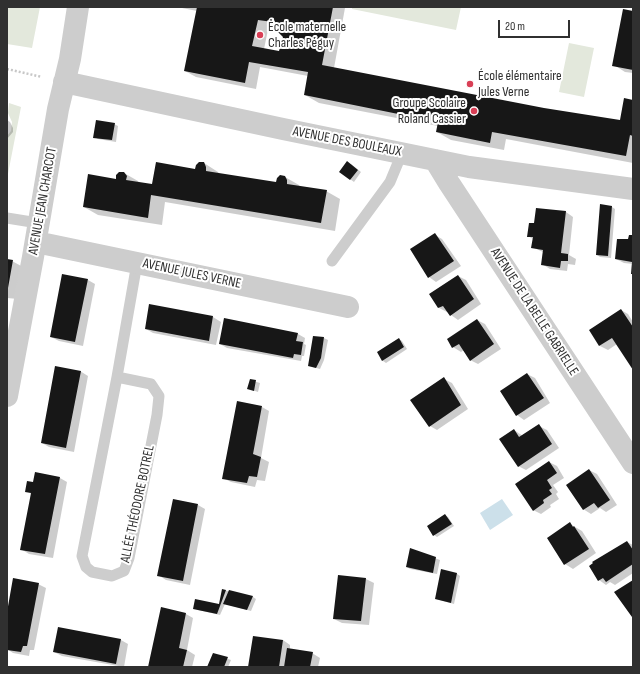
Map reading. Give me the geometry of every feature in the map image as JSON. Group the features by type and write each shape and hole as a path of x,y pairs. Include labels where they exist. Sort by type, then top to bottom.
{"street":[{"name":"AVENUE JEAN CHARCOT","path":"7,396 12,345 37,232 78,7"},
{"name":"AVENUE DES BOULEAUX","path":"64,82 275,128 435,160 489,170 633,189"},
{"name":"AVENUE DE LA BELLE GABRIELLE","path":"435,160 633,463"},
{"name":"AVENUE JULES VERNE","path":"37,232 137,263 348,307"}],"lane":[{"path":"332,261 390,182 402,153"},
{"path":"7,218 37,232"},
{"name":"ALLÉE THÉODORE BOTREL","path":"117,377 151,384 159,396 157,415 129,558 124,571 112,576 92,572 86,567 82,556 117,377 137,263"}],"path":[{"path":"7,69 64,82"}],"shaded area":[{"path":"7,7 40,7 32,48 7,44"},
{"path":"352,7 461,7 456,30 352,9"},
{"path":"569,43 594,48 584,97 559,92"},
{"path":"9,103 21,107 7,179 7,136 11,131 12,122 8,113"}],"water":[{"path":"502,499 513,515 490,530 480,513"}],"building":[{"path":"197,7 333,7 322,65 544,108 620,120 624,98 633,100 633,136 630,135 626,156 492,132 490,143 436,132 438,122 304,95 308,72 249,62 245,83 184,71","holes":["258,20 273,22 277,31 283,37 279,51 252,46"]},
{"path":"623,9 633,11 633,70 612,66"},
{"path":"96,120 115,123 112,140 93,138"},
{"path":"347,161 358,170 350,180 339,172"},
{"path":"156,162 195,169 199,162 204,162 206,171 276,182 280,175 285,176 287,184 327,190 321,223 151,195 148,218 83,207 88,174 116,179 116,175 119,172 124,172 127,176 126,180 152,184"},
{"path":"600,204 612,206 608,256 596,255"},
{"path":"536,208 566,211 561,253 568,254 568,261 561,261 560,268 541,265 543,250 531,248 533,237 527,237 529,223 534,223"},
{"path":"435,233 454,261 428,278 410,249"},
{"path":"629,235 633,235 633,274 631,274 632,262 615,259 617,239 628,239"},
{"path":"7,259 13,260 8,288 7,288"},
{"path":"62,274 88,279 75,342 50,337"},
{"path":"458,275 474,299 450,316 443,306 438,308 429,294"},
{"path":"149,304 213,316 209,341 145,329"},
{"path":"621,309 633,327 633,370 612,338 599,346 589,330"},
{"path":"224,318 298,333 296,341 303,342 301,355 294,354 293,358 219,344"},
{"path":"477,319 494,344 470,361 459,344 452,348 447,339"},
{"path":"313,336 324,337 321,358 316,368 308,366"},
{"path":"399,338 404,347 382,361 377,352"},
{"path":"55,366 81,371 66,448 41,443"},
{"path":"527,373 544,398 516,416 500,391"},
{"path":"444,377 461,405 429,427 410,400"},
{"path":"250,379 256,380 254,391 247,389"},
{"path":"237,401 262,406 253,454 261,457 257,477 249,476 247,483 222,479"},
{"path":"539,424 552,444 518,467 499,439 514,429 519,437"},
{"path":"549,461 557,473 547,480 552,488 549,490 552,494 543,500 544,503 533,511 515,484"},
{"path":"589,469 610,500 598,508 594,503 583,510 566,485"},
{"path":"35,472 60,477 45,554 20,550 31,493 25,492 27,481 33,482"},
{"path":"173,499 198,504 183,581 157,576"},
{"path":"445,514 452,524 433,536 427,526"},
{"path":"570,522 589,549 564,565 547,538"},
{"path":"627,541 633,550 633,564 606,582 603,578 598,581 589,566 593,563 592,562"},
{"path":"410,548 436,557 433,573 406,567"},
{"path":"441,569 457,573 451,603 435,599"},
{"path":"338,575 366,578 361,621 333,619"},
{"path":"13,578 39,583 27,646 23,646 21,652 7,650 7,612"},
{"path":"633,580 633,616 632,617 614,592"},
{"path":"222,589 226,590 217,614 193,609 195,599 219,604"},
{"path":"229,590 253,596 247,610 223,604"},
{"path":"161,607 186,613 179,648 187,650 183,667 148,667"},
{"path":"58,627 121,639 116,664 53,652"},
{"path":"253,636 283,640 279,667 248,667"},
{"path":"287,648 313,652 310,667 284,667"},
{"path":"213,653 228,657 224,667 207,667"}],"place":[{"name":"École maternelle Charles Péguy","path":"260,35"},
{"name":"École élémentaire Jules Verne","path":"470,84"},
{"name":"Groupe Scolaire Roland Cassier","path":"474,111"}]}
